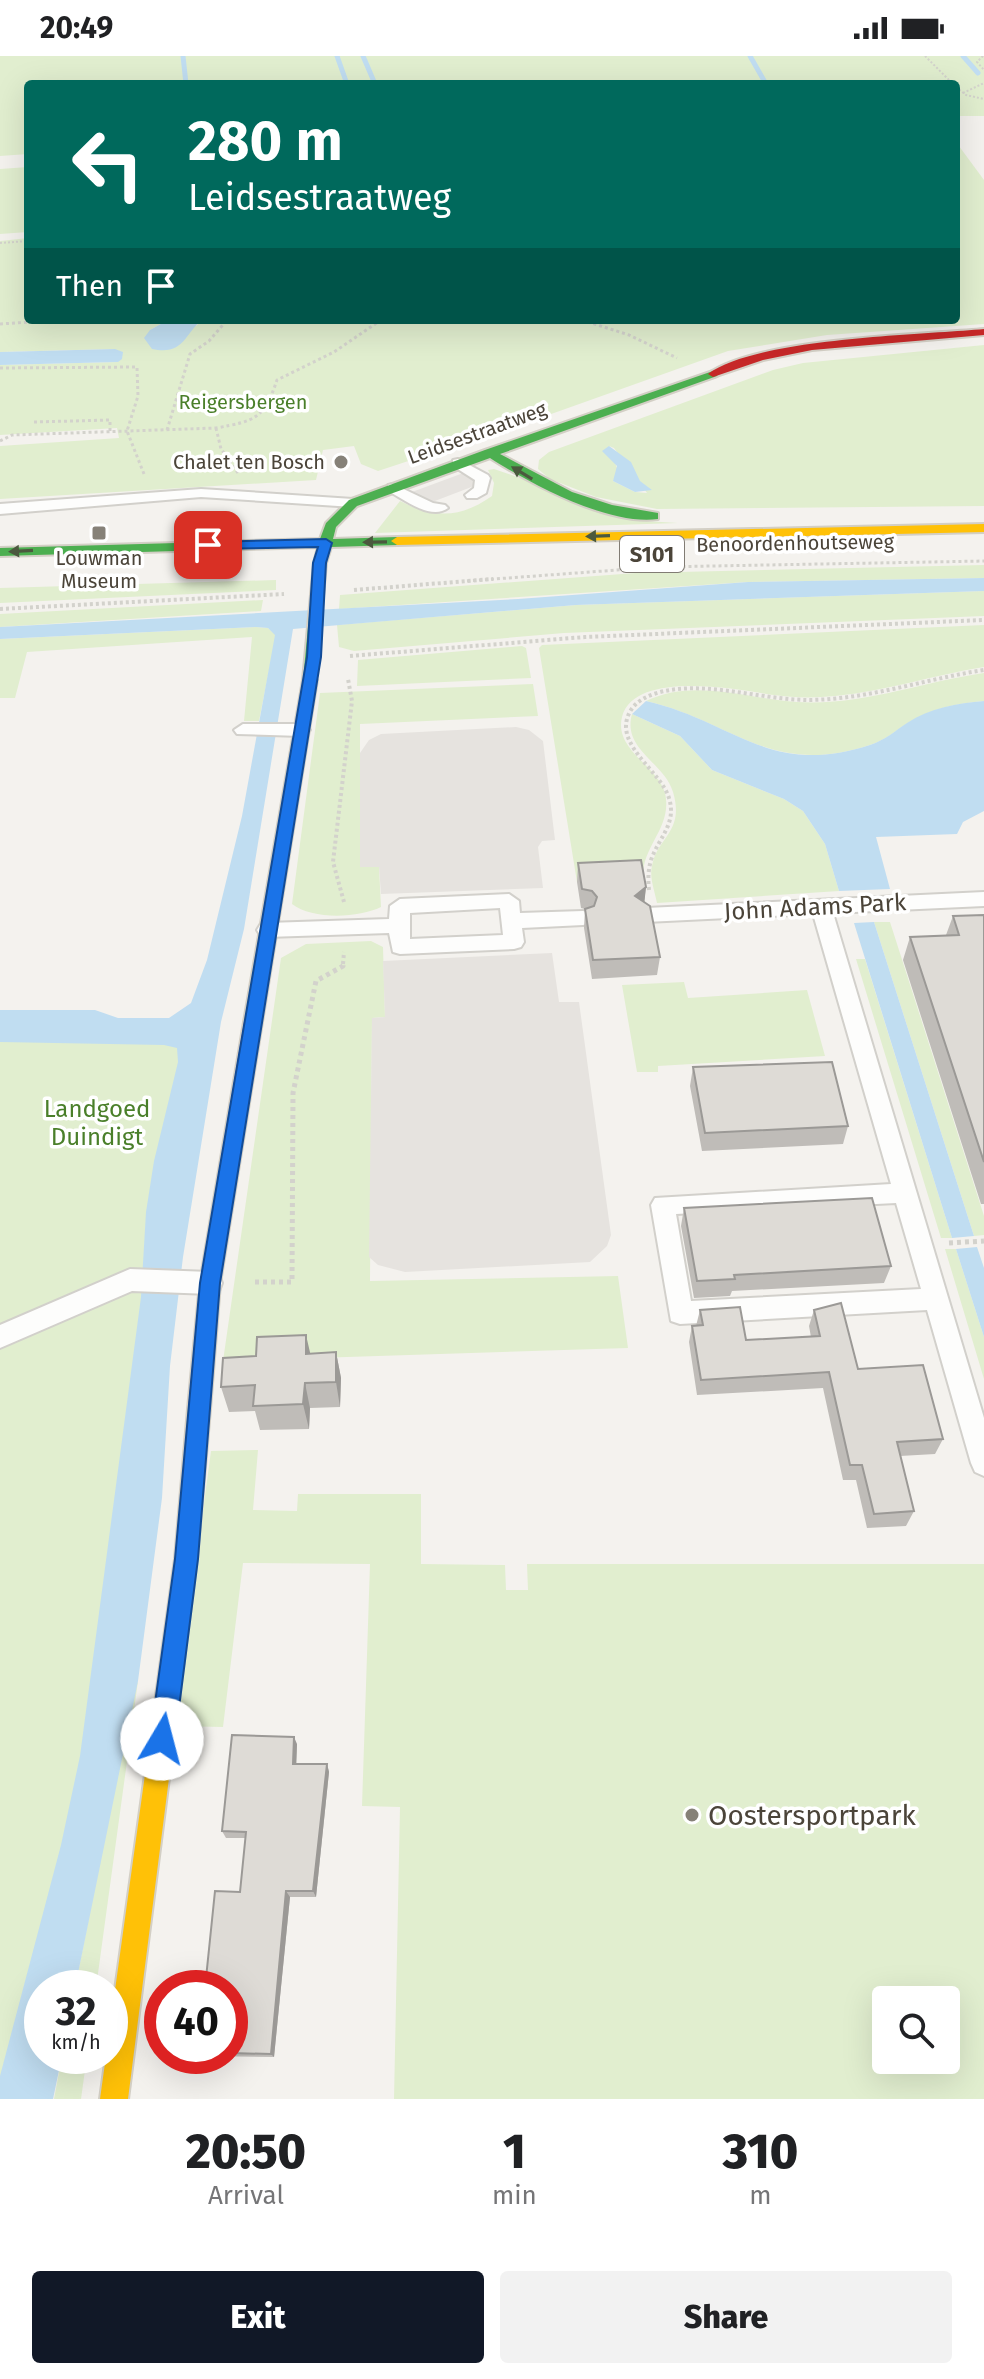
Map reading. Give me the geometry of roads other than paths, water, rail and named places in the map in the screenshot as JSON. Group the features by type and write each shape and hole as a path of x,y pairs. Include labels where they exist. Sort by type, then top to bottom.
{"street":[{"name":"Leidsestraatweg","path":"353,503 760,357 812,347 984,332"},
{"path":"489,452 545,487 617,511 673,516 786,514"},
{"path":"114,2099 186,1559 210,1283 296,731 327,563 326,543 330,526 353,503"},
{"name":"Benoordenhoutseweg","path":"326,543 740,531 984,528"},
{"name":"S101","path":"0,552 326,543"},
{"name":"Benoordenhoutseweg","path":"622,555 843,550"},
{"path":"299,565 327,563"}],"lane":[{"path":"458,463 483,478 481,490 472,495"},
{"path":"393,488 430,507 440,508"},
{"path":"0,509 201,493 353,503"},
{"path":"248,730 296,731"},
{"name":"John Adams Park","path":"650,915 984,899"},
{"path":"509,901 514,942 400,947 399,926 400,906 509,901"},
{"path":"821,907 984,1463"},
{"path":"511,921 583,918"},
{"path":"267,930 399,926"},
{"path":"905,1193 663,1205 680,1313 936,1299"},
{"path":"0,1337 130,1280 210,1283"}],"water":[{"path":"161,324 197,324 183,342 171,349 152,349 144,338"},
{"path":"115,349 123,352 118,362 0,365 0,352"},
{"path":"609,446 631,462 640,481 652,490 635,492 613,481 617,466 602,451"},
{"path":"984,578 984,591 576,605 293,629 244,929 221,1022 183,1257 170,1366 162,1498 138,1681 79,1970 28,1970 61,1845 80,1756 141,1297 146,1212 154,1161 178,1062 177,1048 164,1045 0,1042 0,1010 95,1010 118,1018 169,1018 191,1003 207,960 242,816 275,635 268,628 256,627 0,639 0,627 518,599 748,582"},
{"path":"646,701 677,710 753,743 805,755 835,753 870,745 934,710 984,701 984,811 963,822 957,834 876,837 890,889 839,891 825,844 803,811 784,799 712,770 680,736 632,714"},
{"path":"874,922 974,1236 952,1238 854,923"},
{"path":"977,1247 984,1268 984,1337 956,1249"},
{"path":"24,1985 24,2074 58,2074 53,2099 0,2099 0,2076"}],"waterway":[{"path":"183,56 186,80"},
{"path":"337,56 346,80"},
{"path":"363,56 373,80"},
{"path":"750,56 764,80"},
{"path":"963,56 978,73"}],"place":[{"name":"Chalet ten Bosch","path":"341,462"},
{"name":"Louwman Museum","path":"99,533"},
{"name":"Oostersportpark","path":"692,1815"}],"park label":[{"name":"Reigersbergen","path":"243,402"},
{"name":"Landgoed Duindigt","path":"97,1123"}]}
